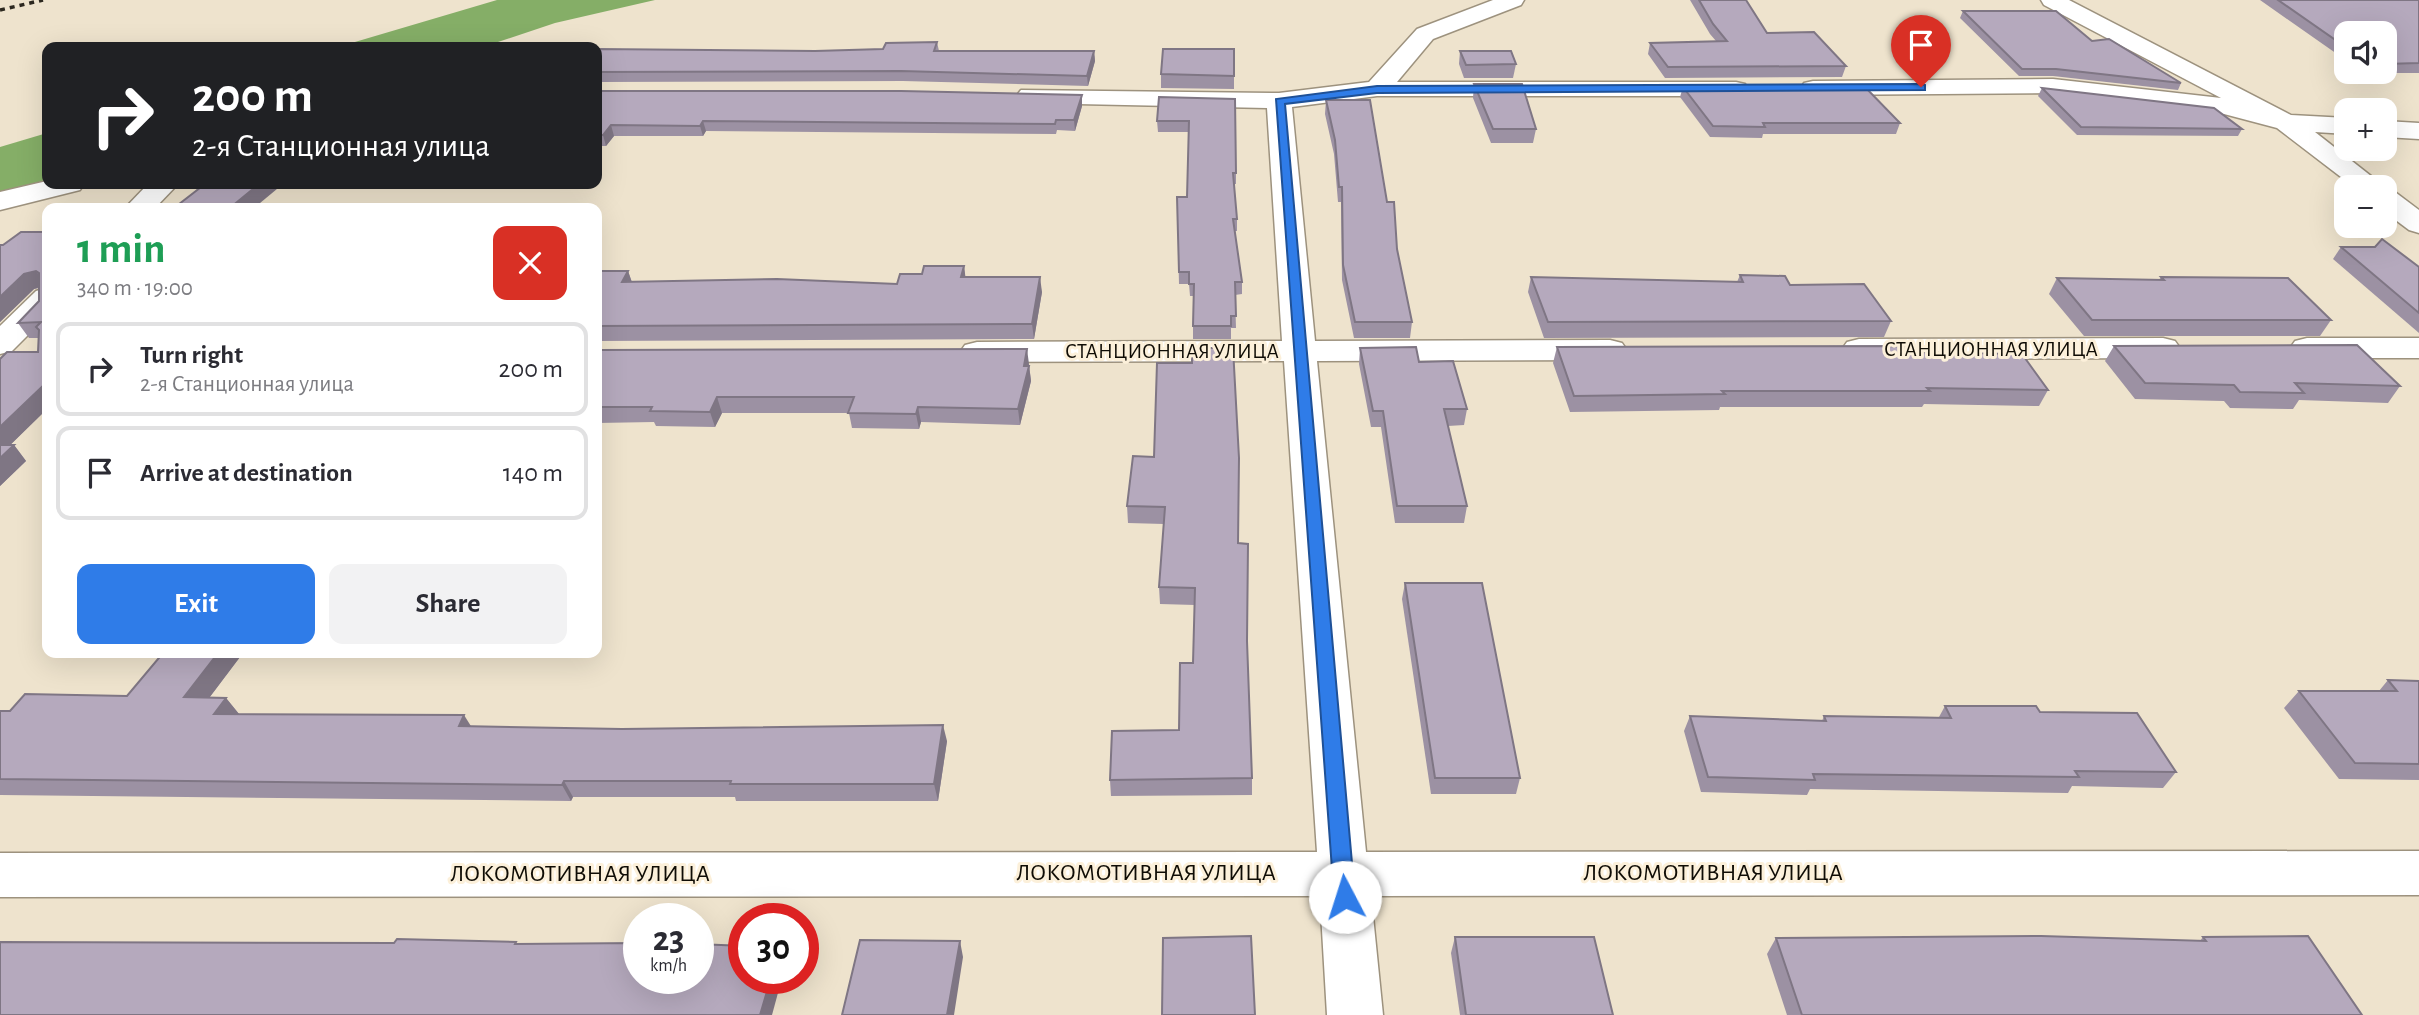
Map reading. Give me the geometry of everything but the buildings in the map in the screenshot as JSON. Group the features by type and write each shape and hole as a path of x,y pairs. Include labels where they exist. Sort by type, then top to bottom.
{"street":[{"path":"1377,89 1424,34 1513,0"},
{"path":"2052,0 2286,122 2355,175"},
{"path":"1794,88 2053,86 2225,106 2286,122 2334,125"},
{"path":"1000,94 1279,101 1377,89 1754,88"},
{"path":"1279,101 1355,1015"},
{"path":"2397,130 2419,131"},
{"path":"0,201 49,189"},
{"path":"144,203 159,189"},
{"path":"2397,207 2419,224"},
{"path":"0,344 42,303"},
{"name":"СТАНЦИОННАЯ УЛИЦА","path":"1832,349 2195,348"},
{"path":"2279,348 2419,348"},
{"name":"СТАНЦИОННАЯ УЛИЦА","path":"942,352 1636,350"},
{"path":"0,355 35,355"},
{"name":"ЛОКОМОТИВНАЯ УЛИЦА","path":"0,875 2419,873"}],"green space":[{"path":"497,0 655,0 555,23 498,42 355,42"},
{"path":"42,134 42,181 0,192 0,147"}],"railway":[{"path":"0,10 43,0"}],"route":[{"path":"1345,897 1279,101 1377,89 1921,87"}]}
